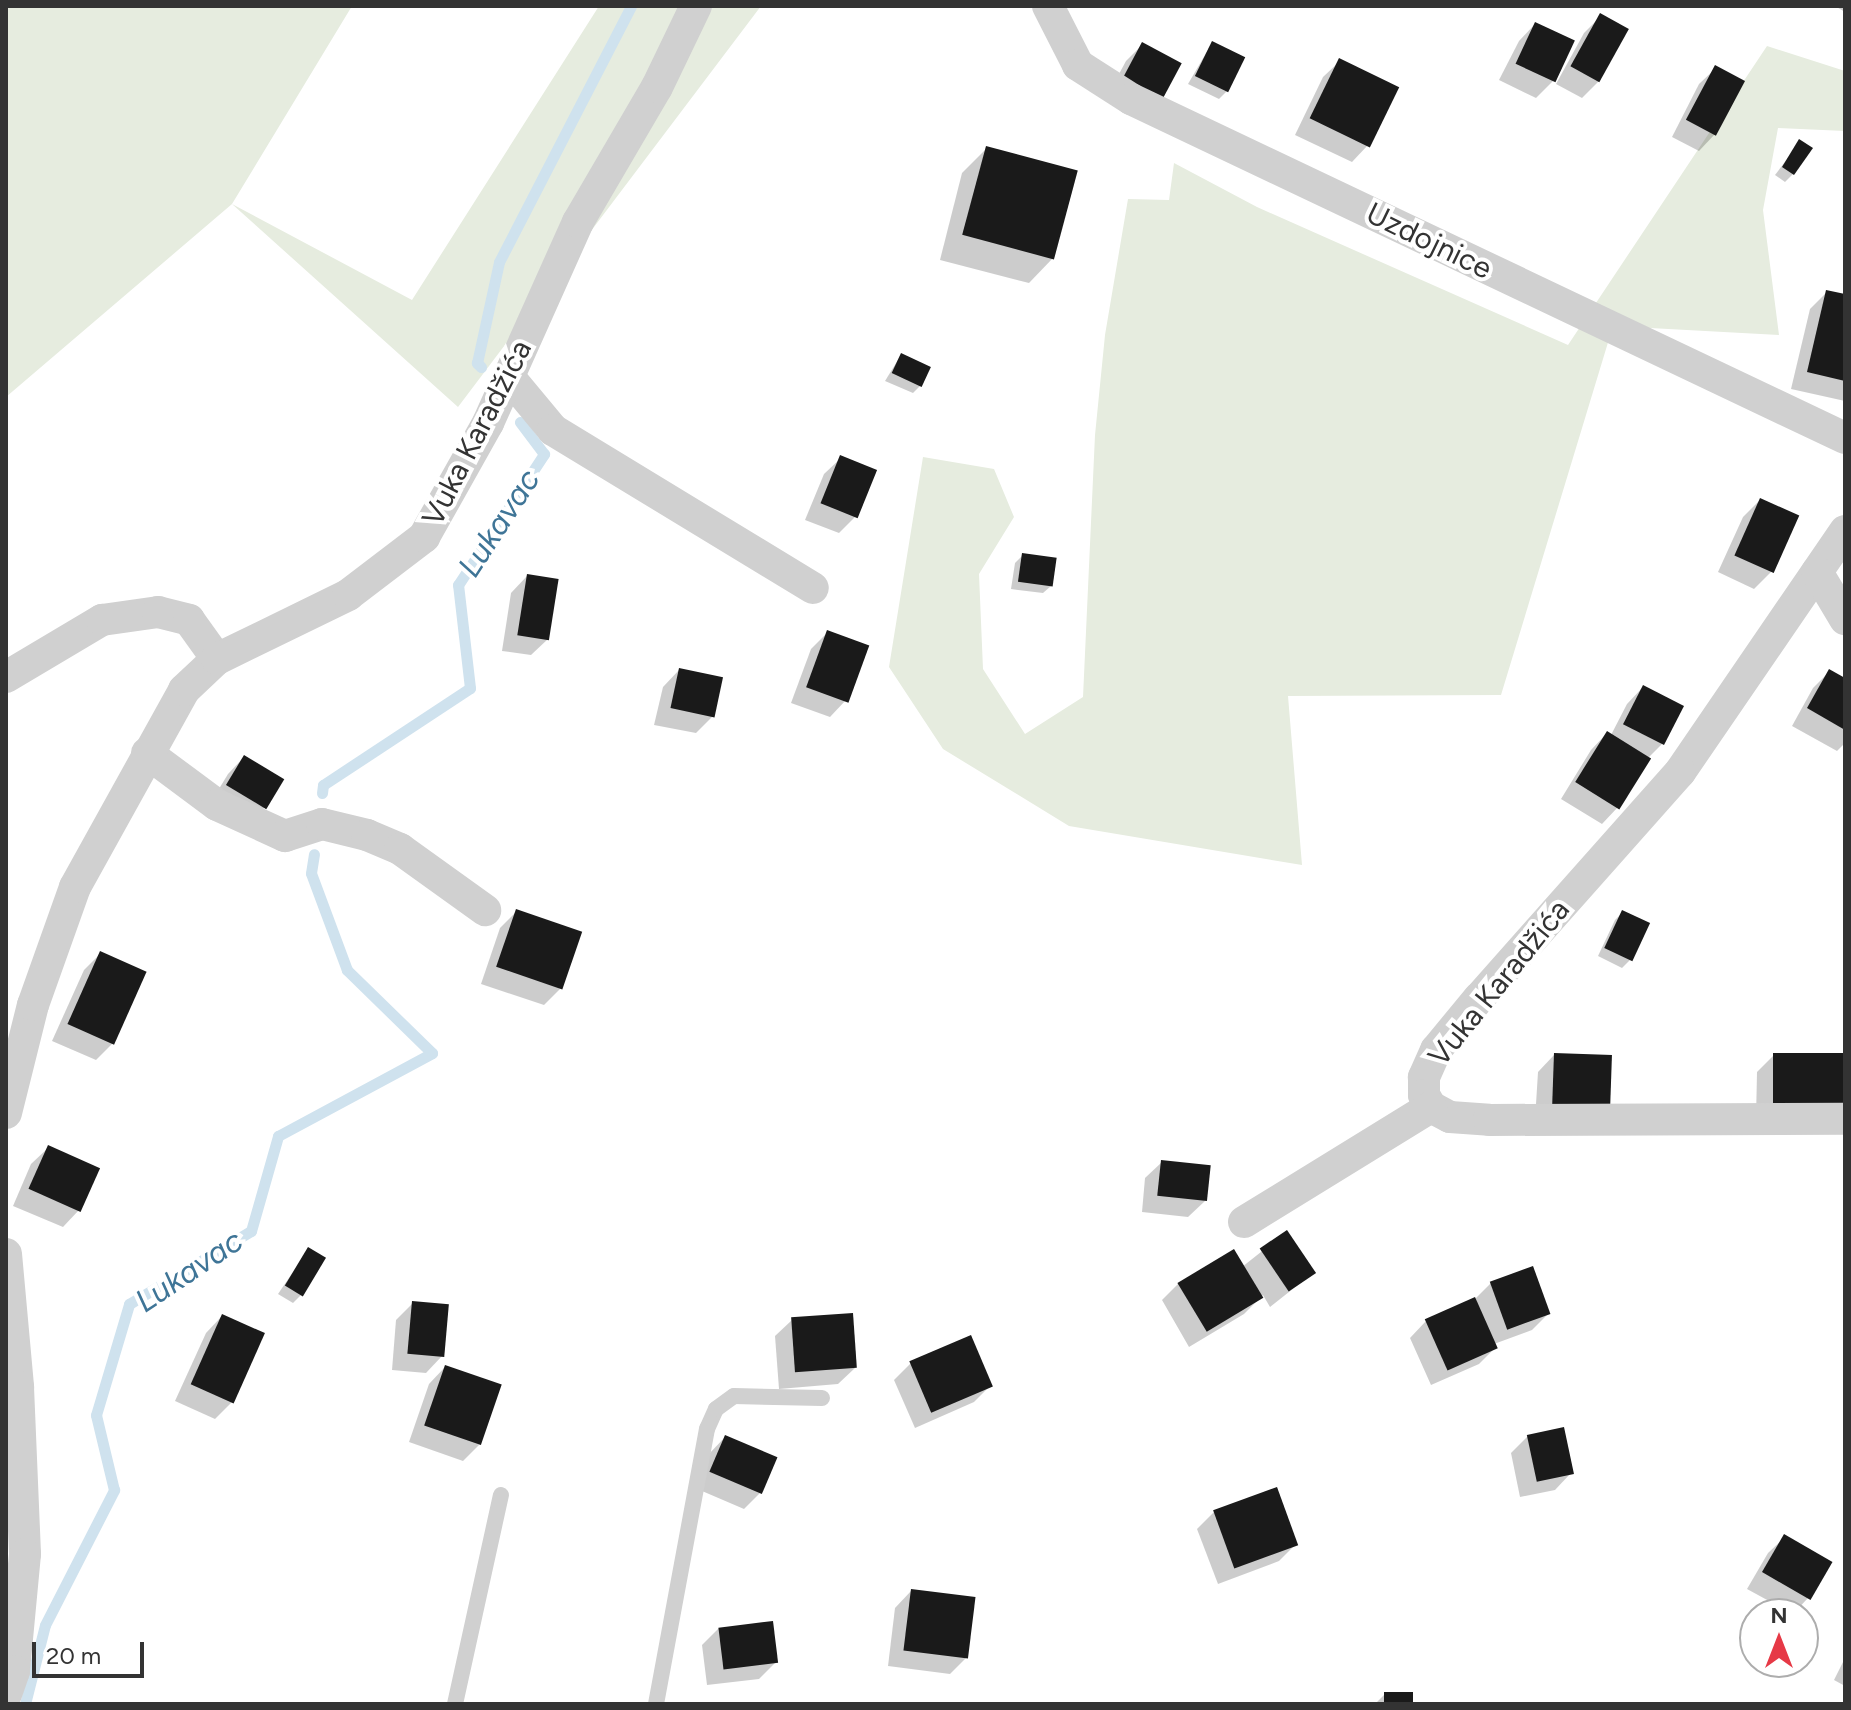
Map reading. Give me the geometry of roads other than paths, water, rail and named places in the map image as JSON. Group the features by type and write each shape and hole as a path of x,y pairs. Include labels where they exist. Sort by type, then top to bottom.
{"street":[{"name":"Vuka Karadžića","path":"6,1113 33,1005 75,887 184,690 217,659 348,595 424,537 488,423 578,222 657,87 696,6"},
{"name":"Uzdojnice","path":"1048,6 1078,65 1131,99 1845,438"},
{"path":"509,377 553,430 813,588"},
{"name":"Vuka Karadžića","path":"1845,531 1680,772 1436,1050 1424,1077 1424,1095 1431,1107 1450,1117 1489,1120 1845,1119"},
{"path":"1817,572 1845,619"},
{"path":"6,677 102,620 158,612 189,620 217,659"},
{"path":"147,753 217,805 285,836 322,824 367,835 400,849 485,910"},
{"path":"1244,1222 1431,1107"},
{"path":"6,1254 18,1387 25,1554 14,1671 6,1694"}],"lane":[{"path":"656,1704 707,1429 716,1409 734,1396 822,1398"},
{"path":"455,1704 501,1495"}],"waterway":[{"name":"Lukavac","path":"481,367 477,363 499,262 631,6"},
{"name":"Lukavac","path":"322,793 323,785 470,688 458,585 544,454 520,422"},
{"name":"Lukavac","path":"25,1704 45,1625 114,1490 96,1415 129,1304 251,1231 278,1136 432,1053 347,970 311,873 314,854"}]}
